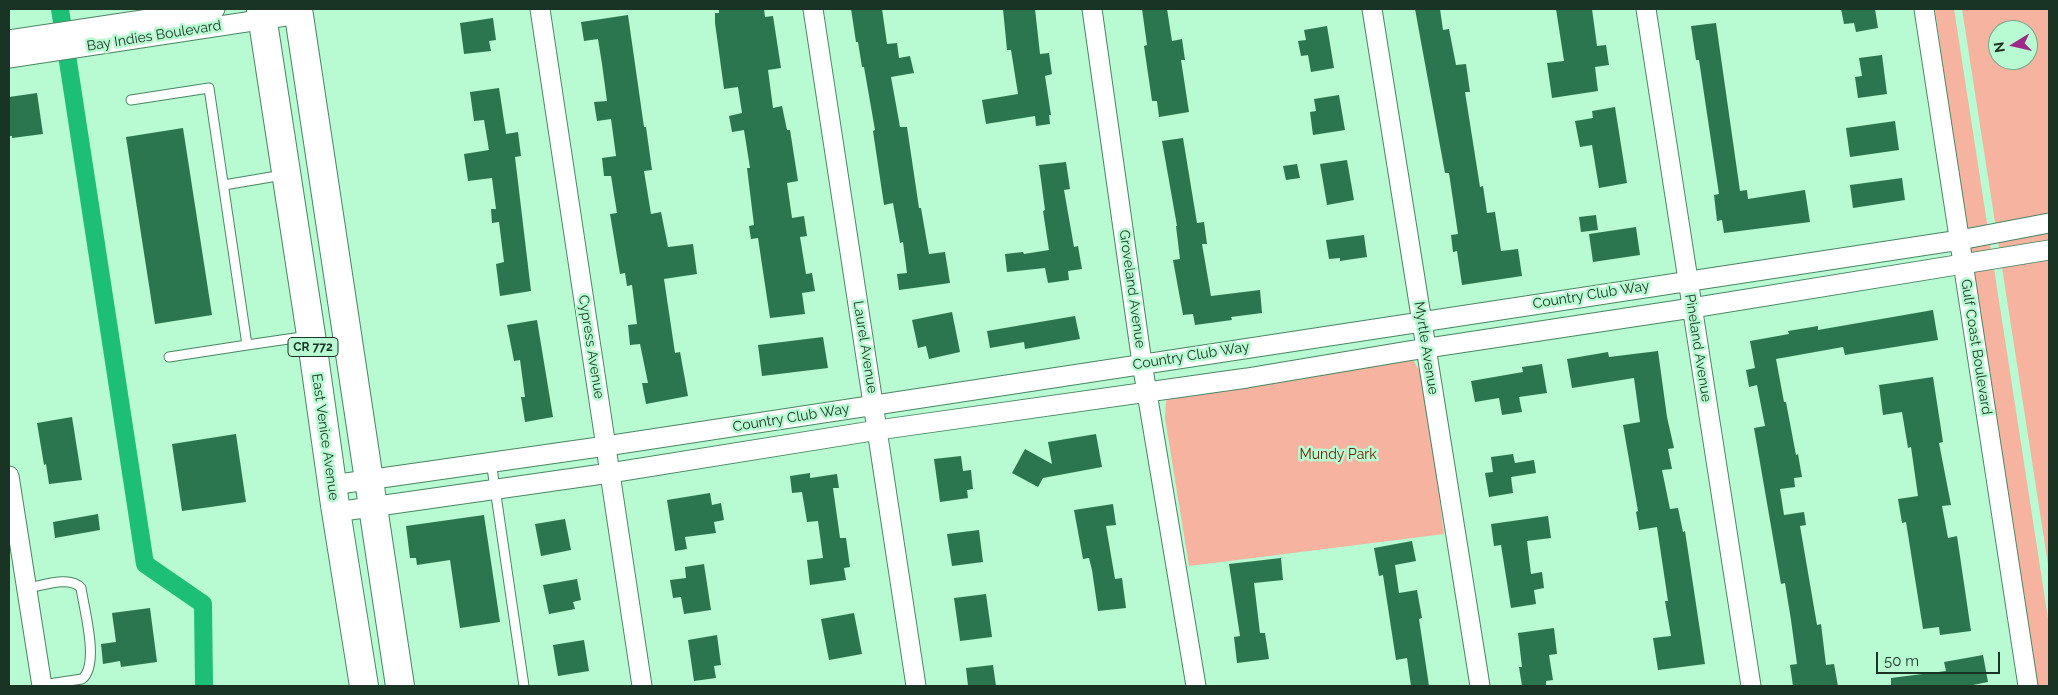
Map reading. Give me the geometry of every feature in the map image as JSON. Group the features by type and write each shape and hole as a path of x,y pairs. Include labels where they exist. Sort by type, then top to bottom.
{"main road":[{"name":"CR 772","path":"299,12 400,686"},
{"name":"East Venice Avenue","path":"262,14 312,335 336,512 364,686"}],"street":[{"name":"Bay Indies Boulevard","path":"100,35 178,12 215,9"},
{"name":"Cypress Avenue","path":"540,9 642,686"},
{"name":"Laurel Avenue","path":"813,9 916,686"},
{"name":"Groveland Avenue","path":"1092,9 1142,364 1196,686"},
{"name":"Myrtle Avenue","path":"1372,9 1480,686"},
{"name":"Pineland Avenue","path":"1646,9 1751,686"},
{"name":"Gulf Coast Boulevard","path":"1924,9 2028,686"},
{"name":"Bay Indies Boulevard","path":"9,58 30,46 262,14 299,12"},
{"name":"Bay Indies Boulevard","path":"9,40 30,46"},
{"name":"Country Club Way","path":"332,485 606,446 1960,240 2049,223"},
{"name":"Country Club Way","path":"336,512 878,430 1147,393 2049,250"},
{"path":"1259,346 1264,375"},
{"path":"9,476 42,686"}],"lane":[{"path":"131,100 209,88 247,345"},
{"path":"224,185 287,175"},
{"path":"169,357 312,335"},
{"path":"491,461 524,686"},
{"path":"27,588 69,582 76,583 81,588 91,664 86,676 82,679 42,686"}],"green space":[{"path":"1935,9 1954,9 2049,625 2049,686 2037,686 1999,464"},
{"path":"1962,9 2049,9 2049,571"},
{"name":"Mundy Park","path":"1408,351 1424,379 1444,534 1189,566 1165,418 1166,402 1171,389"}],"building":[{"path":"719,9 764,9 765,17 773,16 781,68 768,70 773,108 782,106 787,130 790,130 798,181 787,183 792,218 804,216 807,236 800,237 806,274 812,273 815,291 802,293 805,314 770,318 758,238 751,239 749,226 754,225 747,168 750,168 744,130 732,132 729,116 742,113 738,87 724,89 715,23 715,13 719,13"},
{"path":"851,9 882,9 887,44 897,43 899,58 910,56 914,73 891,77 900,127 907,127 919,208 921,208 929,254 945,252 950,283 899,290 897,274 907,273 903,242 900,243 893,203 884,205 873,131 875,130 864,67 862,67 858,42 856,42"},
{"path":"1003,9 1035,9 1040,54 1049,53 1052,74 1045,76 1051,115 1049,115 1050,124 1036,126 1035,116 986,124 982,100 1018,94 1011,50 1007,50"},
{"path":"1142,9 1167,9 1172,41 1182,39 1185,60 1181,60 1189,112 1159,117 1157,101 1152,101 1144,46 1147,45"},
{"path":"1415,9 1440,9 1443,30 1449,29 1456,65 1466,64 1470,92 1465,92 1480,187 1483,186 1487,213 1495,212 1501,251 1518,249 1522,276 1462,285 1457,251 1453,252 1451,235 1458,234 1449,173 1445,173"},
{"path":"1556,9 1592,9 1597,46 1606,45 1609,65 1595,67 1598,91 1552,98 1547,63 1564,61"},
{"path":"1841,9 1875,9 1878,28 1856,32 1854,23 1844,24"},
{"path":"628,15 652,170 644,171 651,214 661,212 668,247 693,244 697,274 664,279 675,353 680,352 688,396 646,404 642,383 648,383 640,344 630,345 628,325 637,324 632,285 627,286 625,273 620,274 610,214 617,213 611,176 604,176 602,158 616,156 611,119 597,121 594,102 607,101 598,39 584,41 581,22"},
{"path":"493,18 496,40 489,41 491,51 464,54 460,23"},
{"path":"1716,23 1740,191 1747,190 1748,199 1805,190 1810,222 1724,233 1722,220 1717,221 1714,195 1719,194 1699,60 1696,60 1691,26"},
{"path":"1327,26 1334,68 1311,72 1308,55 1301,56 1298,41 1306,40 1304,30"},
{"path":"1882,55 1887,94 1858,98 1855,77 1862,76 1859,58"},
{"path":"499,88 506,134 518,132 521,156 515,157 531,291 500,296 496,264 504,262 499,222 492,223 491,209 496,209 492,178 468,181 464,154 489,150 484,120 474,121 470,92"},
{"path":"37,93 43,134 12,138 12,136 9,136 9,97"},
{"path":"1339,95 1345,130 1313,135 1310,112 1316,111 1314,99"},
{"path":"1615,107 1627,183 1599,188 1592,145 1580,147 1575,121 1593,118 1592,111"},
{"path":"1895,121 1899,150 1850,157 1846,128"},
{"path":"183,128 212,315 155,324 126,137"},
{"path":"1183,138 1197,223 1204,222 1207,244 1202,244 1211,296 1260,290 1262,313 1231,317 1232,320 1195,325 1193,314 1183,315 1173,260 1180,259 1177,226 1162,141"},
{"path":"1347,160 1354,200 1327,205 1320,164"},
{"path":"1066,162 1070,189 1064,190 1074,247 1078,246 1082,269 1068,271 1069,280 1048,283 1045,268 1007,272 1005,254 1023,252 1024,254 1049,250 1039,165"},
{"path":"1297,164 1300,178 1286,180 1283,166"},
{"path":"1902,178 1905,200 1853,208 1850,185"},
{"path":"1596,215 1598,230 1581,232 1579,217"},
{"path":"1636,227 1640,255 1593,262 1589,234"},
{"path":"1364,235 1367,257 1340,261 1340,258 1329,259 1326,240"},
{"path":"1933,310 1938,340 1845,355 1843,347 1776,359 1802,477 1794,478 1795,487 1780,489 1784,515 1804,512 1806,525 1800,526 1817,625 1821,624 1826,665 1834,664 1838,686 1793,686 1790,665 1797,664 1791,620 1785,583 1781,584 1754,428 1765,426 1757,385 1749,387 1746,370 1755,368 1750,341 1789,334 1788,331 1818,326 1818,330"},
{"path":"952,312 960,352 929,359 926,346 918,348 912,320"},
{"path":"1075,316 1080,339 1025,349 1024,342 990,348 987,331"},
{"path":"537,320 553,417 525,422 521,397 525,397 520,360 514,361 507,325"},
{"path":"823,337 828,368 762,376 758,345"},
{"path":"1658,351 1667,417 1674,448 1668,449 1672,469 1662,470 1670,509 1678,508 1683,532 1685,531 1705,664 1658,670 1653,638 1671,636 1657,527 1639,530 1636,512 1638,511 1623,425 1640,422 1634,378 1572,388 1567,359 1608,352 1609,357"},
{"path":"1542,364 1547,393 1519,397 1522,412 1502,415 1499,398 1475,402 1471,381 1523,372 1522,367"},
{"path":"1933,377 1943,442 1939,443 1951,505 1942,506 1948,538 1957,536 1971,631 1940,635 1939,627 1923,629 1906,522 1902,523 1898,499 1918,496 1911,447 1908,448 1902,412 1883,415 1879,385"},
{"path":"72,417 82,480 49,484 37,423"},
{"path":"236,434 246,502 182,511 172,444"},
{"path":"1096,434 1102,467 1043,478 1038,487 1012,473 1025,449 1052,464 1048,442"},
{"path":"1513,454 1515,463 1534,460 1536,473 1511,477 1513,493 1489,497 1485,473 1493,472 1491,457"},
{"path":"961,456 963,471 971,470 973,489 967,490 968,498 940,502 934,459"},
{"path":"810,473 810,478 837,474 839,488 833,488 840,538 846,538 850,567 844,568 846,580 810,585 807,560 823,558 818,521 807,522 802,492 792,493 790,476"},
{"path":"710,493 712,505 721,503 724,520 714,522 716,533 685,537 687,549 675,551 667,500"},
{"path":"1113,504 1116,525 1106,526 1115,579 1122,578 1126,608 1098,611 1092,570 1089,558 1083,559 1074,510"},
{"path":"98,514 100,530 55,538 53,522"},
{"path":"484,515 500,622 460,628 450,560 417,565 416,558 410,558 406,526"},
{"path":"1548,516 1551,538 1527,541 1531,574 1542,572 1544,588 1534,590 1536,604 1511,608 1501,545 1494,546 1491,524"},
{"path":"565,519 571,550 541,556 535,524"},
{"path":"979,530 983,562 952,566 947,534"},
{"path":"1412,541 1416,561 1395,565 1399,593 1417,590 1422,618 1419,619 1429,686 1411,686 1407,658 1396,660 1383,575 1379,576 1374,548"},
{"path":"1281,558 1283,580 1254,583 1260,633 1265,633 1269,659 1237,663 1234,637 1240,636 1229,564"},
{"path":"704,564 711,610 684,614 681,597 673,598 670,580 686,578 685,567"},
{"path":"577,579 581,600 573,602 575,609 549,614 543,585"},
{"path":"986,594 992,637 960,641 954,598"},
{"path":"150,608 157,662 121,667 120,661 103,664 101,644 116,642 112,613"},
{"path":"854,613 862,654 829,660 821,619"},
{"path":"1554,628 1557,654 1549,655 1553,680 1546,681 1546,686 1522,686 1519,667 1522,667 1518,633"},
{"path":"717,635 721,665 714,666 716,678 694,681 688,640"},
{"path":"584,640 589,671 558,676 553,645"},
{"path":"1983,655 1988,682 1968,686 1891,686 1891,678 1946,671 1944,662"},
{"path":"993,665 996,686 968,686 966,668"}],"waterway":[{"path":"60,9 145,564 203,604 204,686"}]}
